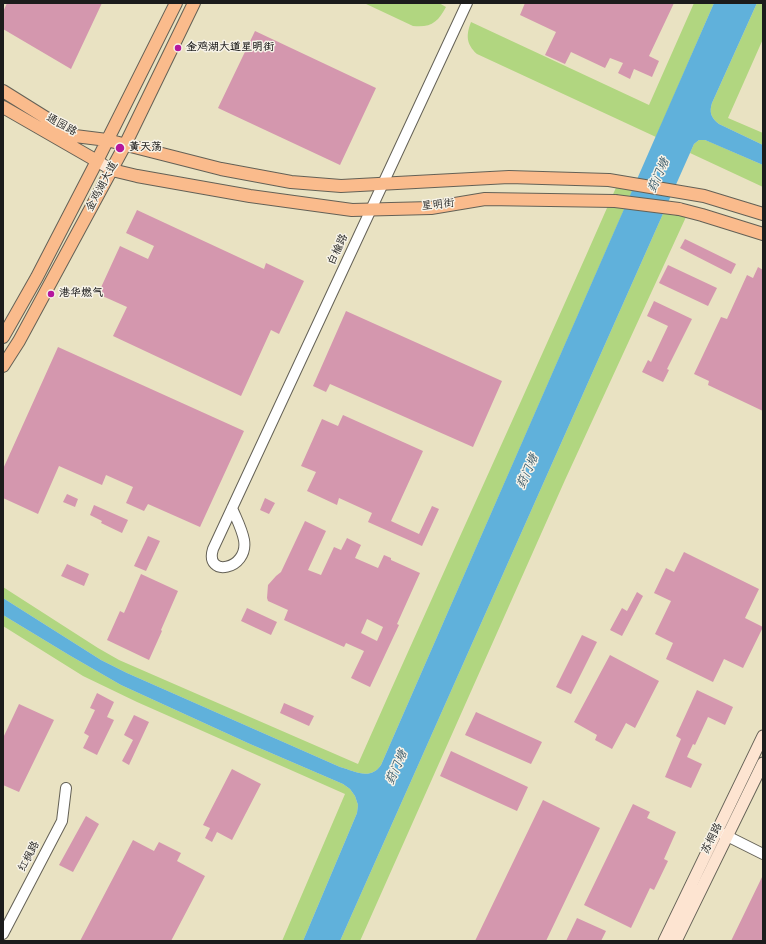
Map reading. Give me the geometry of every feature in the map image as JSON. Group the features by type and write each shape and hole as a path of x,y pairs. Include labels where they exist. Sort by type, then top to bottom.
{"main road":[{"name":"金鸡湖大道","path":"3,337 37,277 176,3"},
{"name":"金鸡湖大道","path":"3,366 23,334 125,146 194,3"},
{"name":"通园路","path":"3,91 75,136 107,140 125,146"},
{"name":"通园路","path":"3,108 112,170"},
{"path":"125,146 221,169 291,182 341,186 510,177 609,180 704,196 763,214"},
{"name":"星明街","path":"112,170 137,176 250,196 352,210 432,208 485,199 615,201 679,209 763,234"},
{"name":"苏桐路","path":"676,941 763,736"},
{"name":"苏桐路","path":"664,941 722,834 763,763"}],"street":[{"name":"白榆路","path":"232,508 244,539 243,549 236,563 228,567 220,567 213,562 211,554 232,508 371,209 466,3"},
{"name":"红枫路","path":"3,934 62,821 66,788"},
{"path":"722,834 763,854"}],"green space":[{"path":"364,3 439,3 446,7 440,17 433,23 425,26 413,26"},
{"path":"694,3 714,3 656,137 477,54 471,47 468,39 468,31 471,22 649,105"},
{"path":"757,3 763,3 763,39 728,118 763,133 763,145 719,124 712,117 711,112 712,103"},
{"path":"699,140 705,140 763,165 763,187 690,153 694,144"},
{"path":"618,183 633,189 381,765 377,770 372,773 362,774 340,767 127,673 101,660 3,598 3,587 119,660 358,764"},
{"path":"666,207 686,217 565,480 360,941 340,941"},
{"path":"3,615 121,685 250,744 343,784 350,789 355,796 358,805 357,813 303,941 282,941 345,794 137,702 83,676 3,626"}],"water":[{"name":"葑门塘","path":"714,3 757,3 712,103 711,112 712,117 719,124 763,145 763,165 705,140 699,140 694,144 340,941 303,941 357,813 358,805 355,796 350,789 343,784 250,744 121,685 3,615 3,598 101,660 127,673 340,767 362,774 372,773 377,770 381,765"}],"building":[{"path":"7,3 102,3 71,69 3,29 3,12"},
{"path":"525,3 674,3 649,56 659,61 652,77 634,69 630,79 618,73 623,63 610,58 605,68 571,52 565,64 545,55 556,32 520,15"},
{"path":"255,31 376,88 340,165 218,108"},
{"path":"137,210 264,269 266,263 304,281 279,334 271,330 241,396 113,336 127,307 98,294 120,246 148,259 154,246 126,233"},
{"path":"685,239 736,264 731,274 680,248"},
{"path":"668,265 717,288 708,306 659,283"},
{"path":"758,267 763,270 763,411 708,385 709,381 694,374 721,317 727,319 747,275 753,278"},
{"path":"654,301 692,319 667,369 669,370 663,382 642,372 648,360 651,362 668,326 647,316"},
{"path":"346,311 502,381 473,447 330,384 326,392 313,386"},
{"path":"58,347 244,431 200,527 148,504 144,511 126,503 133,487 106,475 102,485 59,466 38,514 3,498 3,469"},
{"path":"343,415 423,451 391,521 419,534 432,506 439,509 422,546 368,522 372,513 339,498 337,505 307,491 316,472 301,466 322,419 338,426"},
{"path":"67,494 78,499 75,507 63,502"},
{"path":"265,498 275,503 269,514 260,510"},
{"path":"94,505 128,520 122,533 101,523 102,521 90,515"},
{"path":"305,521 326,531 308,570 321,575 334,547 341,550 347,538 361,545 355,558 378,568 384,555 391,558 391,560 420,573 397,624 399,625 370,687 351,678 364,651 346,643 344,647 284,620 288,610 268,601 268,585 281,572","holes":["367,619 383,627 377,641 361,633"]},
{"path":"148,536 160,541 146,571 134,566"},
{"path":"684,552 759,589 745,618 763,627 743,668 724,659 713,682 666,659 673,643 655,634 671,601 654,593 666,568 674,572"},
{"path":"67,564 89,574 84,586 61,576"},
{"path":"141,574 178,591 149,660 107,640 120,611 124,613"},
{"path":"637,592 643,596 622,636 610,630 622,608 627,611"},
{"path":"247,608 277,622 271,635 241,621"},
{"path":"582,635 597,642 571,694 556,687"},
{"path":"610,655 659,681 635,728 626,723 612,749 595,740 597,735 574,722"},
{"path":"697,690 733,707 725,725 708,717 695,745 693,744 687,757 702,764 691,788 665,777 681,739 676,736"},
{"path":"97,693 114,702 107,717 114,720 97,755 83,748 89,736 84,733 95,710 90,708"},
{"path":"284,703 314,716 309,726 280,713"},
{"path":"19,704 54,720 19,792 3,785 3,738"},
{"path":"476,712 542,742 531,764 465,735"},
{"path":"134,715 149,722 129,765 122,761 133,740 124,735"},
{"path":"451,751 528,787 517,811 440,776"},
{"path":"232,769 261,784 232,840 217,832 212,842 205,838 210,828 203,825"},
{"path":"543,800 600,828 546,941 475,941"},
{"path":"633,804 650,812 647,818 676,832 664,859 668,861 654,890 650,888 631,928 584,905"},
{"path":"86,816 99,824 73,872 59,865"},
{"path":"133,840 154,851 159,842 181,853 177,861 205,876 171,941 80,941"},
{"path":"763,875 763,941 731,941"},
{"path":"577,918 606,931 601,941 566,941"}],"place":[{"name":"金鸡湖大道星明街","path":"178,48"},
{"name":"黄天荡","path":"120,148"},
{"name":"港华燃气","path":"51,294"}]}
